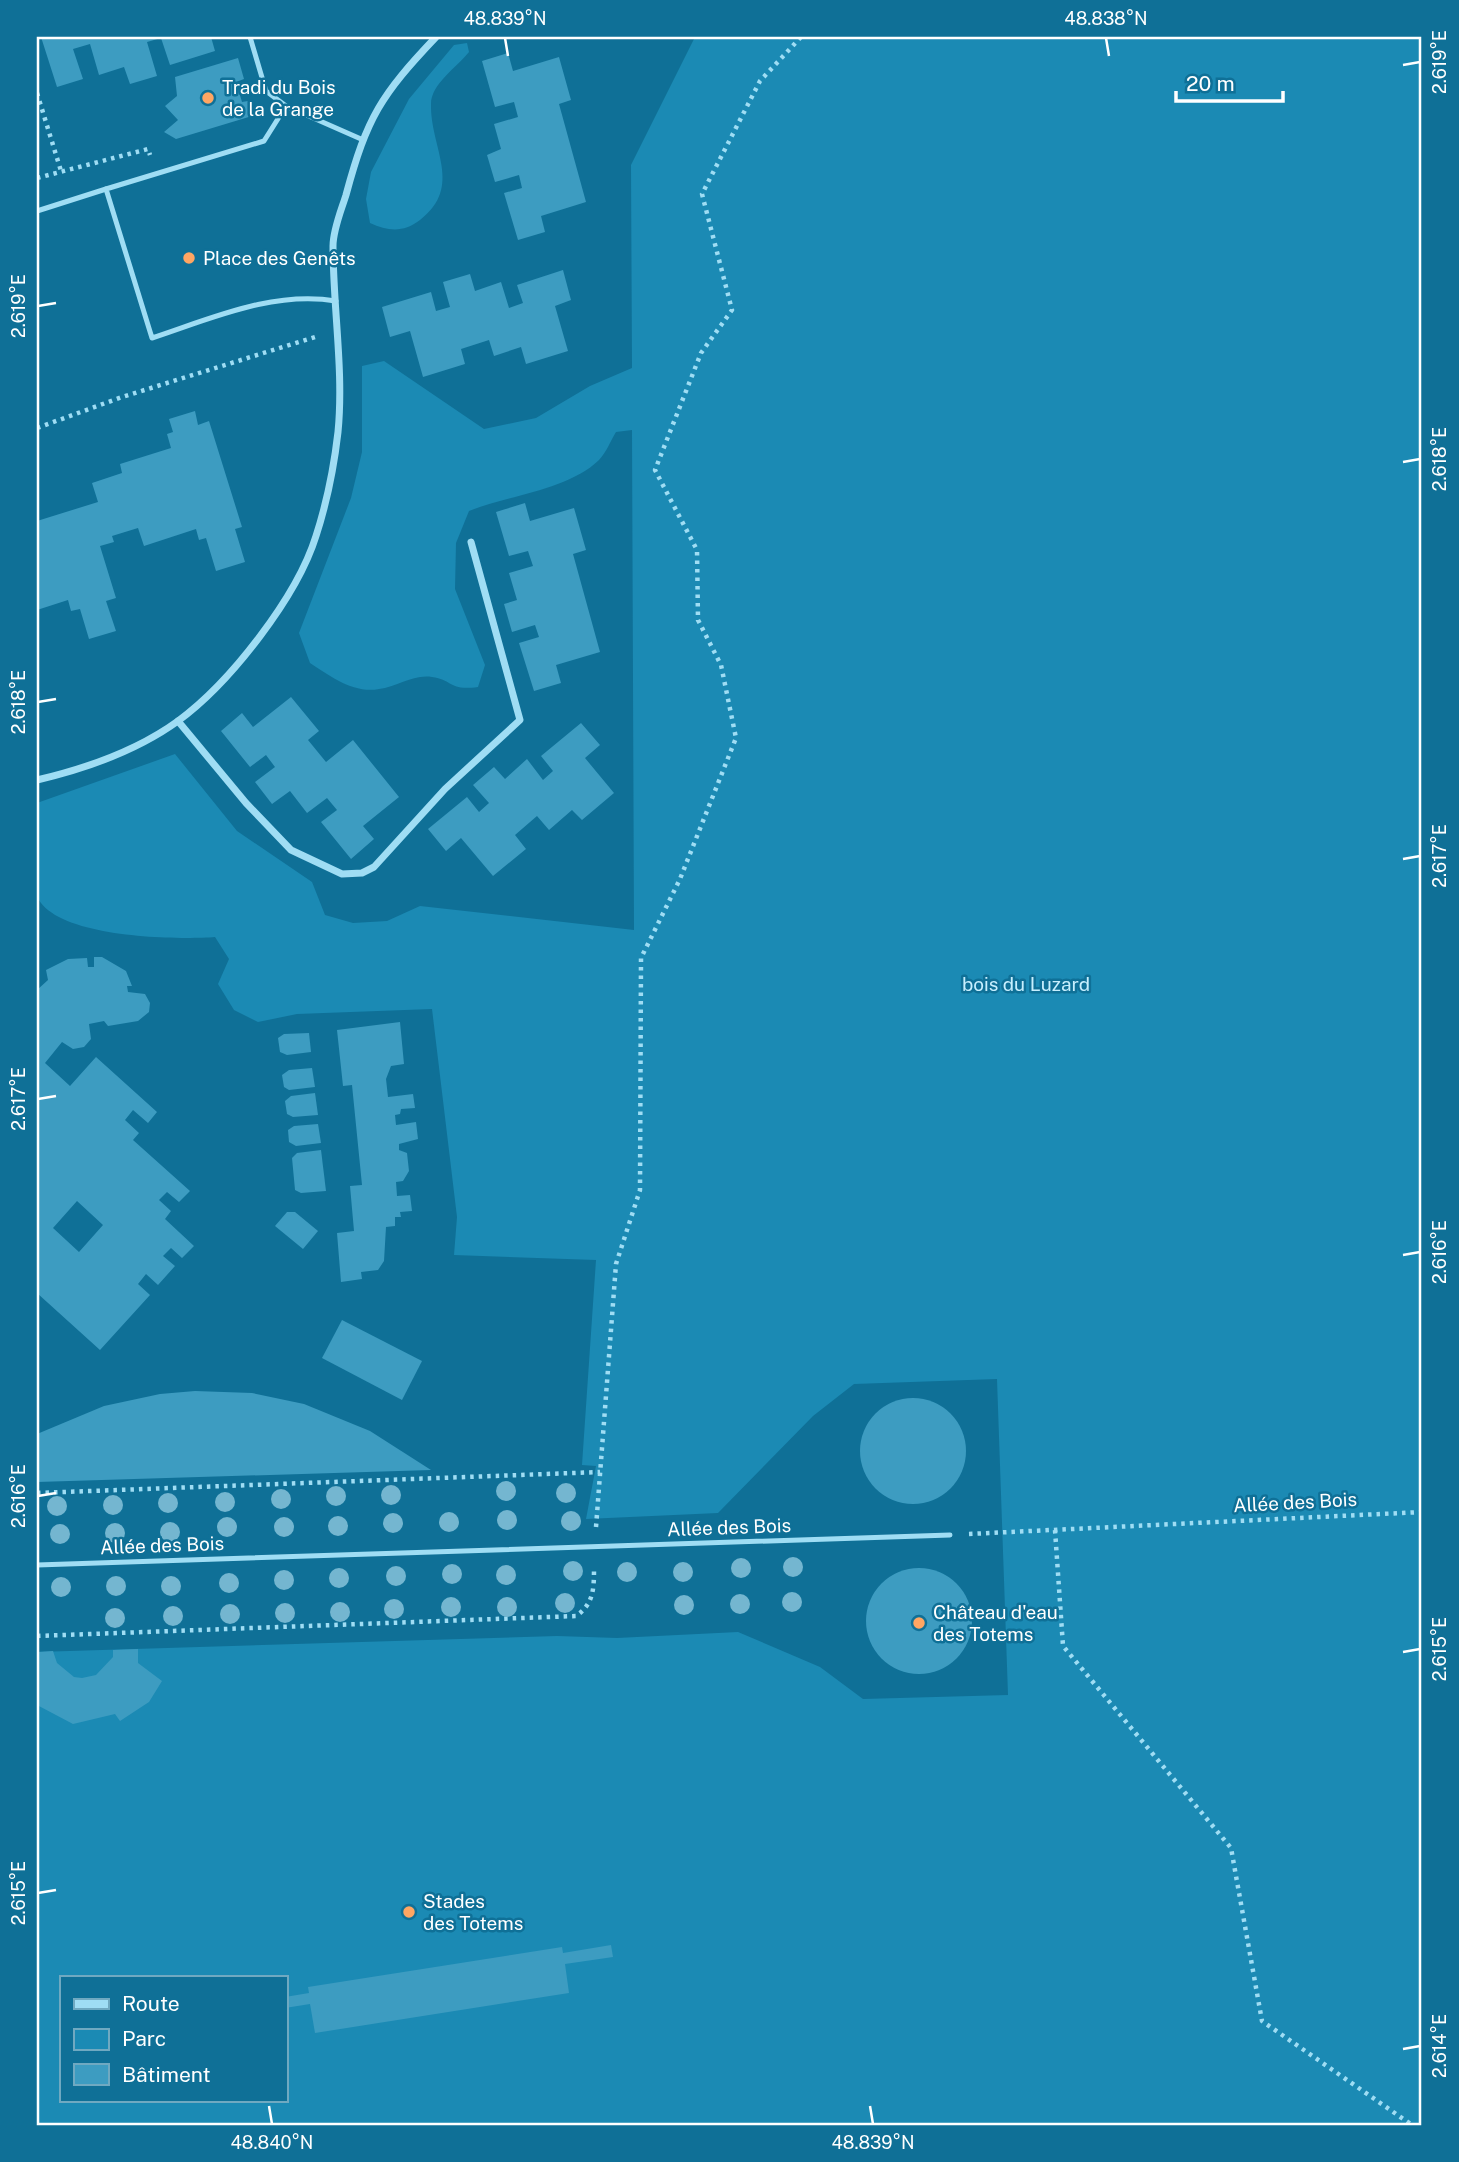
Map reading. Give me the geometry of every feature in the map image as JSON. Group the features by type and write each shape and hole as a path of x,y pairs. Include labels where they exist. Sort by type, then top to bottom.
{"street":[{"path":"37,780 130,748 178,721 247,654 301,572 316,537 329,489 338,430 333,243 361,139 393,82 436,37"},
{"path":"178,721 246,803 291,849 342,874 362,873 374,867 445,789 520,720 471,542"}],"lane":[{"path":"250,37 266,91 286,106 361,139"},
{"path":"37,211 264,141 286,106"},
{"path":"106,189 152,338 284,299 310,296 336,301"},
{"name":"Allée des Bois","path":"37,1564 950,1535"}],"path":[{"path":"37,1636 576,1616 586,1609 591,1600 616,1264 640,1190 641,958 680,879 736,738 721,665 698,620 697,550 655,470 701,354 732,310 702,194 760,81 801,37"},
{"path":"37,93 61,171"},
{"path":"37,178 148,149 156,174"},
{"path":"37,428 122,397 337,330"},
{"path":"37,1493 600,1472"},
{"name":"Allée des Bois","path":"950,1535 1422,1512"},
{"path":"1055,1530 1063,1646 1231,1848 1262,2021 1412,2125"}],"green space":[{"name":"bois du Luzard","path":"695,37 1422,37 1422,2125 37,2125 37,1652 557,1636 617,1638 738,1632 820,1667 863,1699 1008,1695 997,1379 854,1384 813,1416 718,1513 586,1519 596,1466 582,1465 596,1260 454,1255 457,1217 432,1009 297,1014 258,1022 234,1010 218,984 229,959 215,937 173,938 91,928 66,921 48,910 37,896 37,803 175,754 237,831 312,882 325,915 353,923 387,921 420,906 634,930 632,430 616,432 599,460 571,478 469,511 456,543 455,589 485,665 478,687 461,688 439,678 425,677 379,689 360,689 334,678 310,663 299,633 351,498 362,452 362,366 384,361 484,429 536,418 590,386 632,368 631,165"},
{"path":"467,43 469,52 440,83 432,97 432,120 443,180 433,207 420,220 401,229 383,228 370,223 366,199 371,172 409,99 454,45"}],"building":[{"path":"41,37 211,37 215,51 170,65 161,38 147,42 157,76 130,84 124,67 99,75 90,44 73,49 83,79 57,87"},
{"path":"508,53 513,71 559,57 571,100 559,104 586,202 541,216 545,232 518,240 504,193 522,188 519,175 495,182 487,155 501,149 494,124 518,117 514,102 495,107 482,61"},
{"name":"Tradi du Bois de la Grange","path":"238,58 244,79 236,82 242,102 248,101 252,116 176,139 164,132 178,120 165,106 177,96 175,77"},
{"path":"563,270 571,300 555,306 568,351 526,364 521,347 494,356 489,340 461,349 465,364 423,377 410,331 390,337 382,307 431,292 436,311 450,307 443,282 470,274 475,291 501,282 509,308 523,303 517,285"},
{"path":"195,411 198,425 209,421 242,527 235,529 245,562 216,571 206,538 199,540 196,529 144,546 138,528 112,536 114,542 100,546 116,598 106,601 116,631 89,639 80,609 71,611 68,600 37,610 37,521 98,502 92,483 122,473 120,464 171,448 167,434 173,432 169,419"},
{"path":"525,503 530,521 574,508 586,550 573,554 600,652 556,665 561,683 534,691 519,643 539,637 535,625 512,632 504,604 517,600 509,573 533,566 528,551 509,556 496,512"},
{"path":"291,697 319,731 308,740 326,762 353,740 399,797 363,826 374,839 351,859 321,822 337,810 327,798 307,813 290,791 272,804 255,782 275,767 266,755 250,767 221,731 242,713 253,727"},
{"path":"581,723 600,745 585,758 614,793 582,820 572,810 549,830 537,816 515,835 526,849 493,876 461,838 446,851 428,829 467,797 479,812 489,803 473,785 494,767 505,779 527,759 543,780 553,771 541,756"},
{"path":"94,957 102,957 126,971 132,986 127,986 128,992 145,994 150,1003 149,1012 138,1021 108,1026 104,1021 89,1024 91,1039 84,1047 73,1049 62,1042 45,1063 70,1086 96,1057 157,1112 148,1123 133,1110 125,1120 139,1133 133,1140 190,1191 179,1202 167,1192 159,1200 171,1211 165,1219 194,1246 182,1258 171,1248 163,1256 175,1266 158,1285 146,1274 138,1284 150,1295 100,1350 37,1293 37,990 48,980 46,970 68,959 87,958 88,967 94,967","holes":["77,1201 103,1225 79,1252 53,1228"]},
{"path":"400,1022 404,1064 391,1066 386,1079 388,1097 413,1094 415,1108 401,1109 400,1114 395,1115 396,1125 416,1122 418,1139 399,1144 399,1150 407,1153 409,1171 403,1181 396,1182 397,1196 410,1195 412,1211 400,1212 401,1217 395,1217 395,1226 386,1227 384,1261 378,1270 361,1272 362,1279 341,1282 337,1233 354,1231 350,1186 362,1185 352,1085 343,1086 337,1030"},
{"path":"309,1033 311,1052 287,1055 280,1052 278,1038 284,1034"},
{"path":"312,1068 315,1087 289,1090 284,1087 282,1075 289,1070"},
{"path":"315,1093 318,1115 293,1117 287,1114 285,1101 291,1096"},
{"path":"318,1124 321,1143 296,1146 289,1142 288,1130 294,1126"},
{"path":"321,1150 326,1191 301,1193 295,1190 292,1158 297,1153"},
{"path":"287,1212 295,1212 318,1231 303,1249 275,1226"},
{"path":"342,1320 422,1361 402,1400 322,1358"},
{"path":"195,1391 252,1393 304,1404 370,1431 431,1470 37,1482 37,1434 104,1406 160,1394"},
{"path":"913,1398 933,1402 951,1413 962,1431 966,1451 962,1471 951,1489 933,1500 913,1504 893,1500 875,1489 864,1471 860,1451 864,1431 875,1413 893,1402"},
{"name":"Château d'eau des Totems","path":"919,1568 939,1572 957,1583 968,1601 972,1621 968,1641 957,1659 939,1670 919,1674 899,1670 881,1659 870,1641 866,1621 870,1601 881,1583 899,1572"},
{"path":"138,1649 138,1663 162,1681 149,1702 120,1721 115,1714 73,1724 37,1705 37,1652 53,1651 57,1663 74,1677 82,1678 96,1675 113,1657 113,1650"},
{"path":"611,1945 613,1957 565,1964 569,1993 315,2033 310,2004 287,2008 287,1997 309,1993 308,1987 562,1947 563,1953"}],"place":[{"name":"Tradi du Bois de la Grange","path":"208,98"},
{"name":"Place des Genêts","path":"189,258"},
{"name":"Château d'eau des Totems","path":"919,1623"},
{"name":"Stades des Totems","path":"409,1912"}]}
